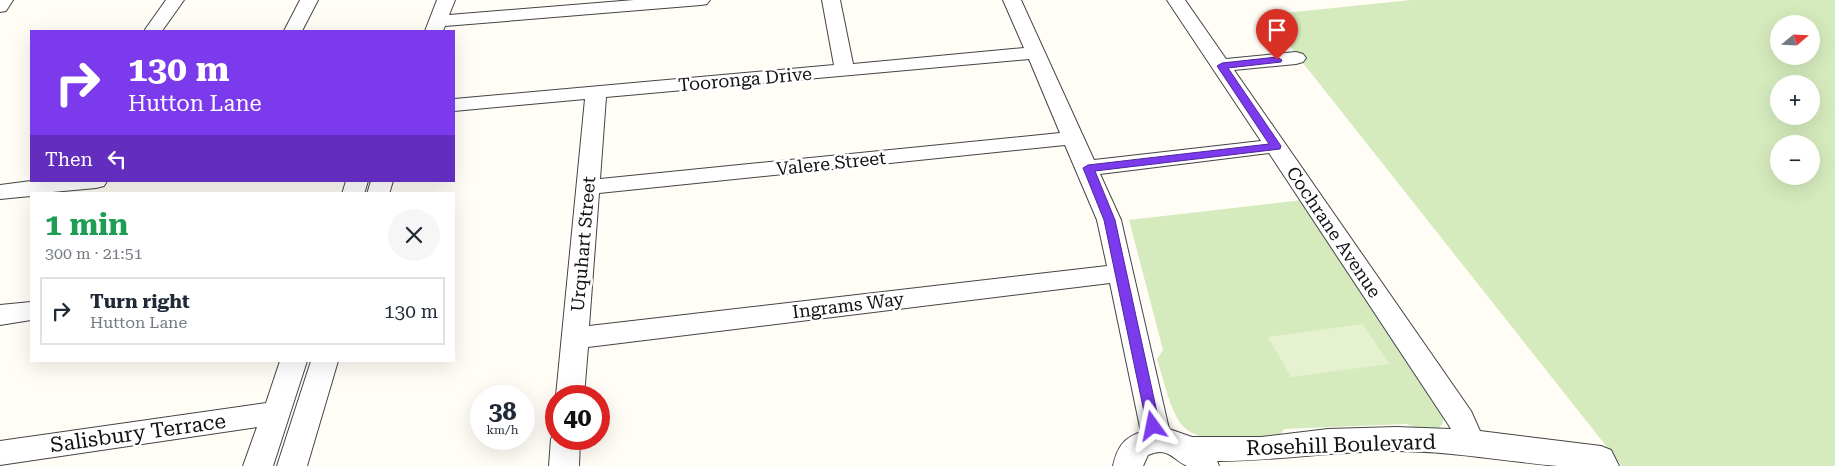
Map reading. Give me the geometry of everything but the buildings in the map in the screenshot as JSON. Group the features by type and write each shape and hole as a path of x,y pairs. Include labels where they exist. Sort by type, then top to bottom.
{"street":[{"path":"0,6 2,0"},
{"path":"154,30 175,0"},
{"path":"294,30 309,0"},
{"path":"446,0 447,26"},
{"path":"447,26 466,0"},
{"path":"447,26 701,0"},
{"path":"831,0 844,69"},
{"path":"1012,0 1088,168 1109,220 1157,440 1142,444 1134,450 1123,464"},
{"name":"Cochrane Avenue","path":"1176,0 1461,419 1470,442"},
{"name":"Tooronga Drive","path":"455,105 1036,53"},
{"path":"1222,66 1296,58"},
{"name":"Urquhart Street","path":"571,385 596,92"},
{"name":"Valere Street","path":"588,187 1074,138"},
{"path":"1088,168 1276,146"},
{"path":"0,192 45,184 79,182"},
{"name":"Ingrams Way","path":"576,338 1121,273"},
{"path":"0,315 30,311"},
{"path":"258,466 294,362"},
{"path":"292,466 325,362"},
{"name":"Salisbury Terrace","path":"0,453 276,413"},
{"name":"Rosehill Boulevard","path":"1157,440 1181,444 1198,458 1328,442 1396,439 1470,442 1601,459 1604,466"},
{"path":"564,466 565,450"}],"green space":[{"path":"1411,0 1835,0 1835,466 1622,466 1265,15"},
{"path":"1303,200 1443,412 1443,423 1438,430 1424,431 1407,424 1284,429 1278,438 1223,440 1196,435 1185,428 1177,418 1168,397 1157,359 1163,350 1129,220"},
{"path":"1363,324 1389,364 1291,377 1268,337"}],"route":[{"path":"1153,426 1109,220 1088,168 1276,146 1222,66 1277,60"}]}
